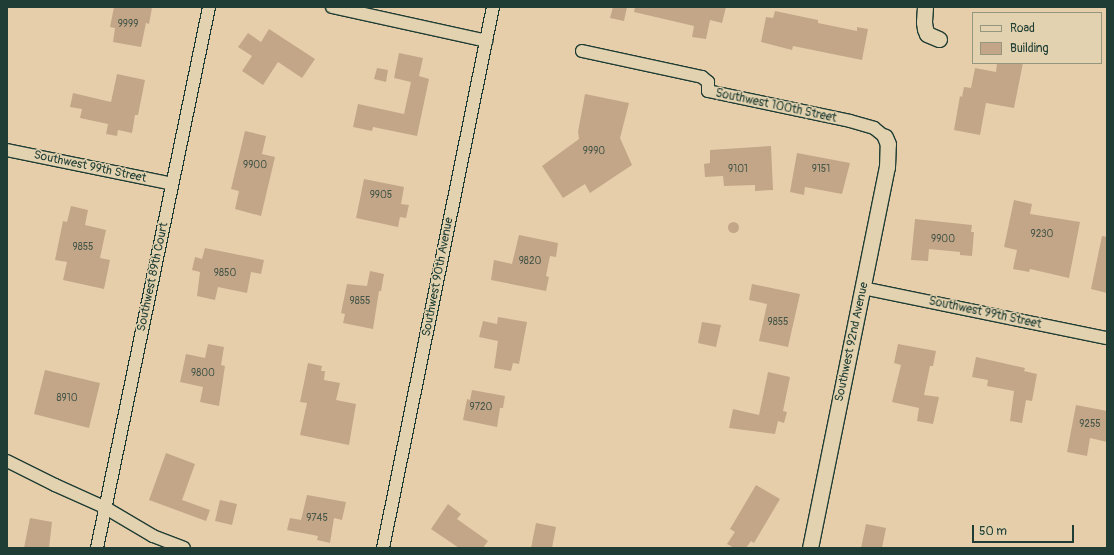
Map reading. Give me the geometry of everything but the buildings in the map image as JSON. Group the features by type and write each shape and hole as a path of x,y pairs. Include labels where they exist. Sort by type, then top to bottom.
{"street":[{"name":"Southwest 89th Court","path":"97,548 104,506 209,7"},
{"path":"332,7 486,41"},
{"name":"Southwest 90th Avenue","path":"383,548 493,7"},
{"path":"926,7 924,22 925,29 927,34 939,40"},
{"name":"Southwest 100th Street","path":"582,51 702,77 708,82 708,92 850,121 874,128 885,137"},
{"name":"Southwest 92nd Avenue","path":"810,548 887,167 888,144 885,137"},
{"name":"Southwest 99th Street","path":"7,150 172,184"},
{"name":"Southwest 99th Street","path":"863,288 1107,338"},
{"path":"7,461 55,485 104,506 153,536 184,548"}]}
